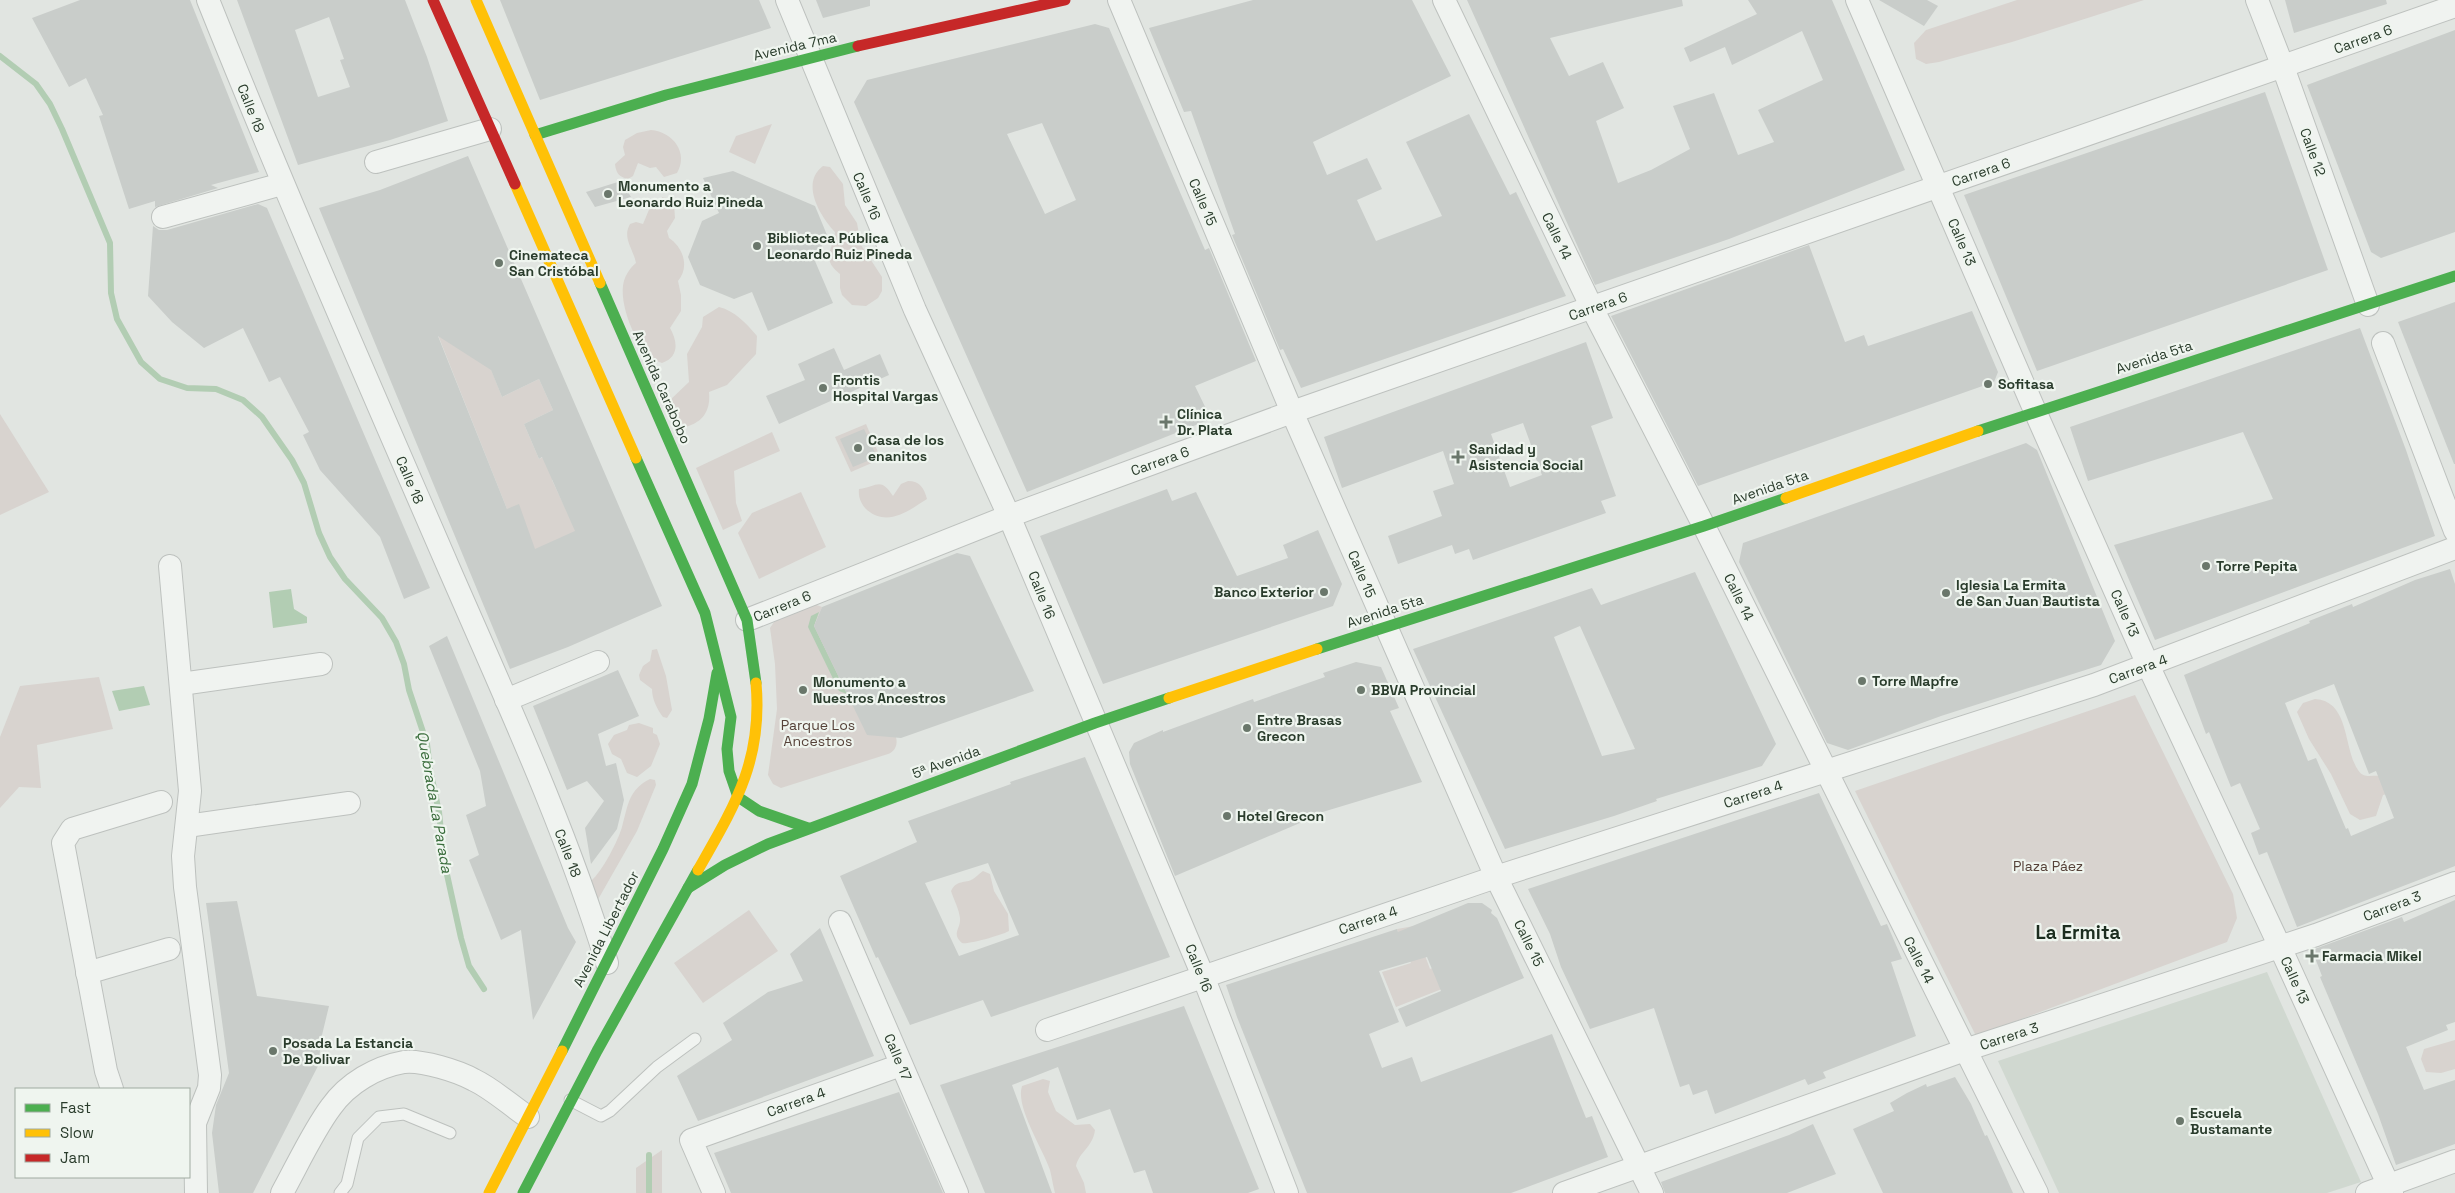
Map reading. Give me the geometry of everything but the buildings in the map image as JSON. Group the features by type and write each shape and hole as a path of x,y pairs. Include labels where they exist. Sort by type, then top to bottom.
{"main road":[{"path":"434,0 705,612 731,717 727,749 729,771 738,797 759,811 808,828"},
{"name":"Avenida Carabobo","path":"476,0 747,620 757,678 757,720 753,756 738,797"},
{"name":"Avenida 7ma","path":"535,135 666,94 811,57 1065,0"},
{"path":"527,147 535,135"},
{"path":"510,175 519,160"},
{"name":"Avenida 5ta","path":"1095,723 1384,626 1704,526 2035,411 2455,276"},
{"name":"Avenida Libertador","path":"489,1193 607,963 663,849 692,784 709,719 718,667"},
{"name":"5ª Avenida","path":"688,888 725,865 768,844 1095,723"},
{"path":"524,1193 570,1100 728,819 738,797"}],"street":[{"name":"Calle 18","path":"208,0 282,184 506,700 578,877 607,963"},
{"name":"Calle 16","path":"787,0 839,130 915,310 1009,516 1203,976 1287,1193"},
{"name":"Calle 15","path":"1119,0 1292,412 1384,626 1496,877 1652,1193"},
{"name":"Calle 14","path":"1444,0 1592,308 1704,526 1824,770 2037,1193"},
{"name":"Calle 13","path":"1857,0 2035,411 2148,665 2280,947 2390,1189"},
{"name":"Calle 12","path":"2256,0 2283,68 2368,304"},
{"name":"Carrera 6","path":"747,620 1009,516 1292,412 2283,68 2455,6"},
{"path":"376,162 490,129"},
{"path":"163,217 282,184"},
{"path":"2383,343 2455,531"},
{"name":"Carrera 4","path":"1047,1030 1496,877 1824,770 2094,685 2455,548"},
{"path":"170,566 190,791 183,856 185,887 210,1076 209,1088 194,1106 196,1193"},
{"path":"506,700 598,662"},
{"path":"181,684 322,664"},
{"path":"112,1088 106,1070 62,843 72,830 161,802"},
{"path":"187,826 349,803"},
{"name":"Carrera 3","path":"1564,1193 1965,1050 2280,947 2455,883"},
{"name":"Calle 17","path":"840,922 957,1193"},
{"path":"87,973 168,948"},
{"path":"286,1192 330,1107 348,1088 362,1077 406,1062 453,1071 475,1080 528,1117"},
{"name":"Carrera 4","path":"714,1193 690,1140 902,1065"},
{"path":"2367,1193 2390,1189 2455,1161"}],"lane":[{"path":"570,1100 601,1116 610,1111 657,1067 695,1039"},
{"path":"340,1193 347,1184 358,1138 379,1117 404,1114 450,1133"}],"shaded area":[{"path":"291,589 294,609 307,617 307,623 273,628 269,592"},
{"path":"819,612 814,626 847,694 839,691 808,627 811,616"},
{"path":"144,686 150,705 119,711 112,691"},
{"name":"Escuela Bustamante","path":"2267,972 2361,1182 2327,1193 2059,1193 1998,1061"}],"green space":[{"path":"2017,0 2144,0 2012,42 1939,62 1926,64 1916,59 1914,43 1926,30"},
{"path":"772,124 755,164 729,152 736,136"},
{"path":"651,130 666,135 677,145 681,158 677,173 664,177 656,167 650,168 638,163 633,176 628,179 620,176 615,164 625,155 623,147 625,140 637,133"},
{"path":"823,166 830,167 843,184 845,205 857,223 861,245 882,277 882,291 878,298 866,306 852,305 842,295 840,274 830,263 829,254 835,232 819,209 813,190 813,181 816,173"},
{"path":"663,197 669,199 674,204 675,218 667,231 669,238 681,252 684,270 678,281 681,295 681,311 670,328 675,339 674,353 672,357 662,363 654,359 646,351 633,331 625,307 623,286 626,276 636,263 627,234 630,224 636,222 643,224 651,205"},
{"path":"719,307 735,315 757,336 756,354 727,385 709,392 706,412 699,420 694,424 681,428 671,417 668,402 689,382 687,354 702,327 703,317"},
{"path":"438,335 488,362 502,397 539,379 553,410 524,424 539,459 563,448 552,480 576,531 544,573 507,509"},
{"path":"0,414 49,492 0,515"},
{"name":"Casa de los enanitos","path":"866,424 881,459 851,472 835,437"},
{"path":"772,432 780,451 734,471 736,503 742,521 723,530 696,468"},
{"path":"908,481 916,482 921,486 927,499 898,515 883,517 875,515 867,510 860,500 859,489 881,484 893,496 901,484"},
{"path":"801,492 826,547 759,579 738,533 752,513"},
{"name":"Parque Los Ancestros","path":"814,604 822,607 814,626 897,740 894,749 888,754 781,788 773,784 768,775 777,709 775,664 770,628 774,622"},
{"path":"657,649 666,676 672,710 667,718 663,717 657,707 652,689 640,680 639,675 643,666 650,661 652,650"},
{"path":"99,677 113,729 37,745 41,788 19,787 0,808 0,737 20,686"},
{"name":"Plaza Páez","path":"2135,695 2233,894 2237,918 2227,942 1976,1036 1855,791"},
{"path":"2315,699 2326,702 2334,708 2340,717 2353,761 2360,773 2365,776 2379,776 2398,791 2383,795 2376,816 2360,820 2350,814 2331,774 2309,739 2297,712 2303,703"},
{"path":"639,723 653,728 653,733 657,735 660,744 651,766 637,777 627,773 621,759 612,754 608,744 614,735 627,730 629,725"},
{"path":"650,779 655,780 656,785 637,831 596,903 591,881 605,864 613,848 633,793"},
{"path":"983,871 990,874 994,891 1008,914 1009,931 994,937 962,943 957,936 960,922 958,908 951,891 958,883 973,879"},
{"path":"749,910 778,951 703,1003 674,963"},
{"path":"1414,926 1430,969 1466,955 1475,976 1396,1007 1382,972 1411,963 1397,929"},
{"path":"2455,1040 2455,1069 2441,1073 2426,1072 2421,1059 2424,1049"},
{"path":"1043,1079 1050,1081 1048,1092 1056,1111 1075,1125 1090,1124 1095,1130 1092,1141 1076,1166 1084,1183 1086,1193 1055,1193 1050,1170 1022,1105 1022,1086"},
{"path":"662,1150 662,1193 636,1193 636,1168"}],"waterway":[{"name":"Quebrada La Parada","path":"0,56 36,84 50,104 62,129 110,243 111,293 117,319 141,362 160,379 187,388 216,389 243,400 262,417 292,460 304,483 319,533 330,557 345,579 382,618 396,642 404,664 409,690 427,744 439,812 444,861 461,938 469,966 484,989"},
{"name":"Quebrada La Parada","path":"649,1155 649,1193"}],"traffic: fast":[{"path":"535,135 666,95 858,46"},
{"path":"1978,431 2455,276"},
{"path":"600,283 747,620 756,683"},
{"path":"636,458 705,613 731,717 727,749 729,771 738,797 759,811 808,828"},
{"path":"1317,649 1704,526 1786,498"},
{"path":"562,1051 663,849 692,784 709,719 717,673"},
{"path":"688,888 725,865 768,844 1095,723 1169,698"},
{"path":"523,1193 597,1051 698,870"}],"traffic: slow":[{"path":"476,0 600,283"},
{"path":"515,184 636,458"},
{"path":"1786,498 1978,431"},
{"path":"1169,698 1317,649"},
{"path":"698,870 724,824 744,781 755,736 757,710 756,683"},
{"path":"489,1193 562,1051"}],"traffic: jam":[{"path":"433,0 515,184"},
{"path":"858,46 1065,0"}],"place":[{"name":"Monumento a Leonardo Ruiz Pineda","path":"608,194"},
{"name":"Biblioteca Pública Leonardo Ruiz Pineda","path":"757,246"},
{"name":"Cinemateca San Cristóbal","path":"499,263"},
{"name":"Sofitasa","path":"1988,384"},
{"name":"Frontis Hospital Vargas","path":"823,388"},
{"name":"Clínica Dr. Plata","path":"1166,422"},
{"name":"Casa de los enanitos","path":"858,448"},
{"name":"Sanidad y Asistencia Social","path":"1458,457"},
{"name":"Torre Pepita","path":"2206,566"},
{"name":"Banco Exterior","path":"1324,592"},
{"name":"Iglesia La Ermita de San Juan Bautista","path":"1946,593"},
{"name":"Torre Mapfre","path":"1862,681"},
{"name":"Monumento a Nuestros Ancestros","path":"803,690"},
{"name":"BBVA Provincial","path":"1361,690"},
{"name":"Entre Brasas Grecon","path":"1247,728"},
{"name":"Hotel Grecon","path":"1227,816"},
{"name":"Farmacia Mikel","path":"2312,956"},
{"name":"Posada La Estancia De Bolivar","path":"273,1051"},
{"name":"Escuela Bustamante","path":"2180,1121"}],"district":[{"name":"La Ermita","path":"2078,932"}]}
